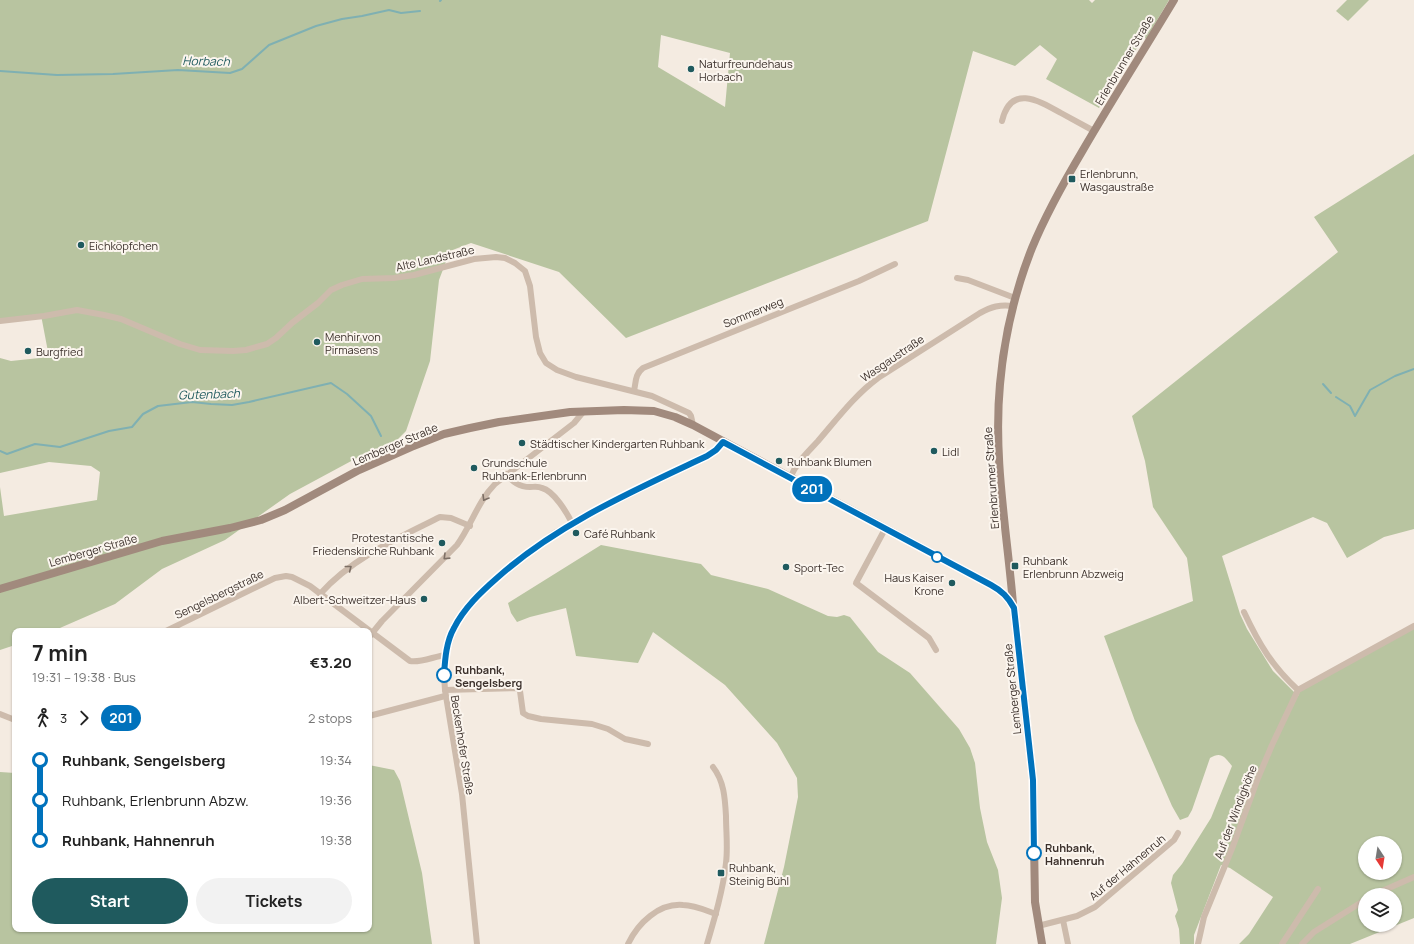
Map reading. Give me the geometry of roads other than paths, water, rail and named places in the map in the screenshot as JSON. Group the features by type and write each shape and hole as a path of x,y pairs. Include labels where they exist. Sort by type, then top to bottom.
{"main road":[{"name":"Erlenbrunner Straße","path":"1014,608 1000,474 998,422 1003,358 1014,302 1031,250 1059,191 1174,0"},
{"name":"Lemberger Straße","path":"0,589 162,541 230,528 261,520 285,510 378,461 411,446 444,434 499,422 570,412 624,410 654,411 675,417 693,425 1003,592 1008,598 1014,608 1033,780 1035,902 1042,944"},
{"path":"1003,592 1011,579"}],"street":[{"path":"1002,121 1004,113 1010,103 1020,98 1031,98 1051,107 1094,132"},
{"name":"Alte Landstraße","path":"0,321 44,316 76,310 121,319 180,344 200,350 233,352 267,344 318,303 331,290 342,285 362,279 394,278 414,275 474,259 496,257 505,258 515,263 525,271 530,286 536,337 540,353 546,363 557,370 576,377 652,396 685,410 691,416 693,425"},
{"name":"Sommerweg","path":"634,391 636,375 643,368 852,284 894,264"},
{"path":"957,278 968,280 1014,302"},
{"name":"Wasgaustraße","path":"790,478 797,465 842,413 872,382 980,313 998,305 1014,302"},
{"path":"372,633 457,545 470,526 487,493 506,474 574,423 584,411"},
{"name":"Beckenhofer Straße","path":"477,944 462,794 445,693 444,675 446,655 454,628 468,607 478,596 519,559 556,532 707,456 716,450 723,442"},
{"path":"506,474 518,484 529,487 540,487 546,490 557,501 572,523"},
{"path":"320,594 348,569 366,556 440,517 451,518 470,526"},
{"path":"885,529 856,583 929,638 936,650"},
{"name":"Sengelsbergstraße","path":"172,628 276,578 286,576 292,577 310,586 363,628"},
{"path":"1244,612 1260,644 1274,665 1298,690 1414,626"},
{"name":"Sengelsbergstraße","path":"372,635 413,661 446,655"},
{"path":"372,715 445,693 518,688 520,691 522,713 528,716 541,719 592,724 608,729 625,739 648,744"},
{"name":"Auf der Windighöhe","path":"1198,944 1204,916 1233,846 1258,778 1298,690"},
{"path":"0,714 12,719"},
{"path":"707,944 716,914 725,870 727,840 723,788 718,773 713,767"},
{"name":"Auf der Hahnenruh","path":"1038,926 1063,920 1087,911 1100,903 1174,840 1178,833"},
{"path":"1389,888 1414,877"},
{"path":"1282,944 1318,889"},
{"path":"1302,944 1314,932 1358,904"},
{"path":"628,944 644,922 657,911 664,908 684,905 716,914"},
{"path":"1063,920 1068,944"}],"waterway":[{"name":"Horbach","path":"0,71 57,75 113,74 178,70 230,73 242,69 269,45 316,26 342,19 389,10 401,13 420,11"},
{"path":"1336,397 1350,406 1355,416 1370,390 1395,376 1414,369"},
{"name":"Gutenbach","path":"0,451 7,454 35,444 60,447 109,431 132,427 143,414 158,406 192,402 232,405 331,383 347,394 371,416 381,436"},
{"path":"1323,384 1331,393"}],"place":[{"name":"Naturfreundehaus Horbach","path":"691,69"},
{"name":"Erlenbrunn, Wasgaustraße","path":"1072,179"},
{"name":"Eichköpfchen","path":"81,245"},
{"name":"Menhir von Pirmasens","path":"317,342"},
{"name":"Burgfried","path":"28,351"},
{"name":"Städtischer Kindergarten Ruhbank","path":"522,443"},
{"name":"Lidl","path":"934,451"},
{"name":"Ruhbank Blumen","path":"779,461"},
{"name":"Grundschule Ruhbank-Erlenbrunn","path":"474,468"},
{"name":"Café Ruhbank","path":"576,533"},
{"name":"Protestantische Friedenskirche Ruhbank","path":"442,543"},
{"name":"Ruhbank Erlenbrunn Abzweig","path":"1015,566"},
{"name":"Sport-Tec","path":"786,567"},
{"name":"Haus Kaiser Krone","path":"952,583"},
{"name":"Albert-Schweitzer-Haus","path":"424,599"},
{"name":"Ruhbank, Sengelsberg","path":"444,675"},
{"name":"Ruhbank, Hahnenruh","path":"1034,853"},
{"name":"Ruhbank, Steinig Bühl","path":"721,873"}]}
